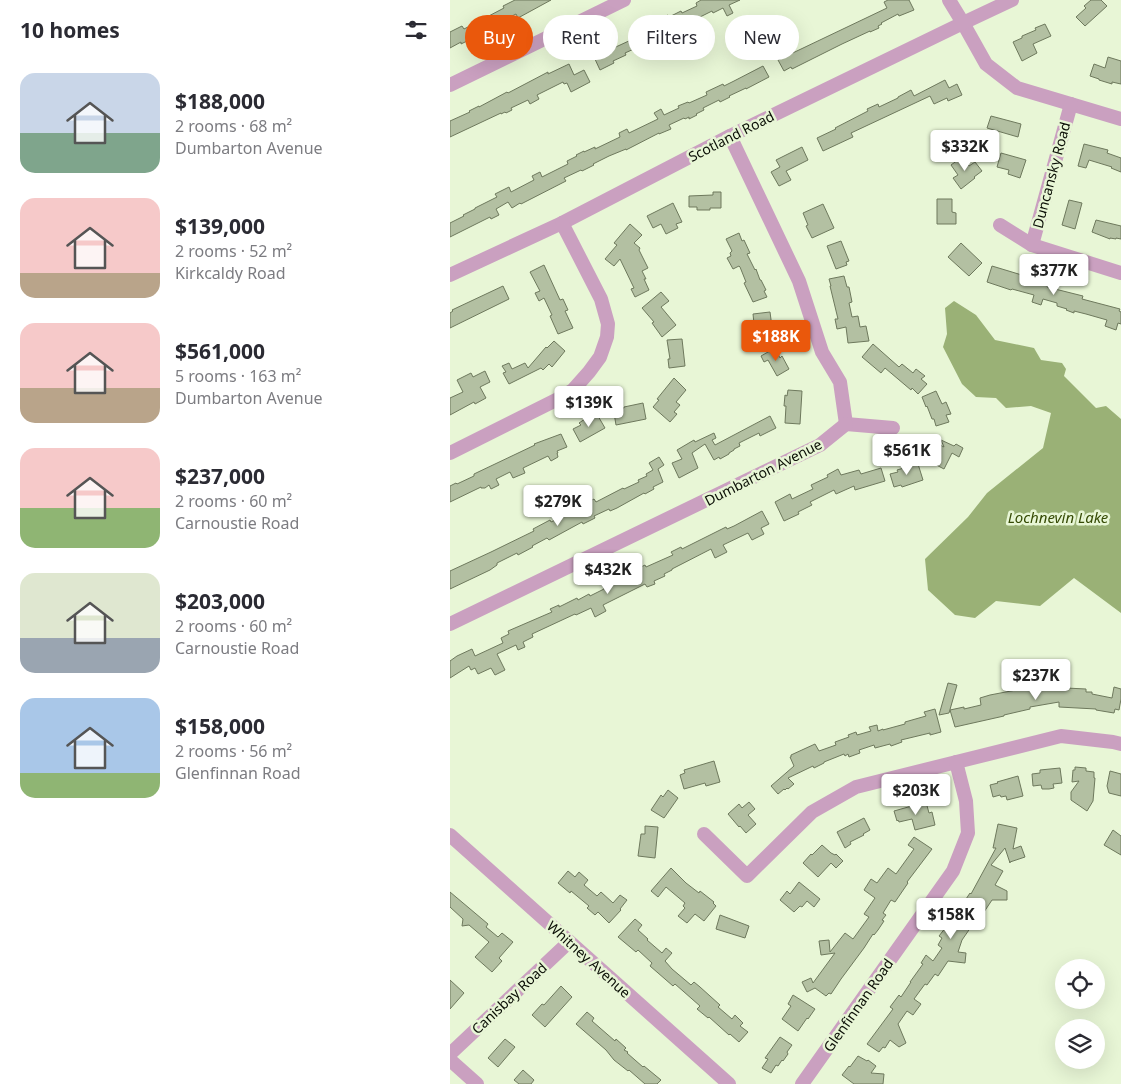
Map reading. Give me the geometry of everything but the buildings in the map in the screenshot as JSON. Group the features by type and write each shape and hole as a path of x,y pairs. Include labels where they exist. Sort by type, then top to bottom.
{"street":[{"path":"450,85 624,0"},
{"path":"949,0 986,64 1017,88 1121,119"},
{"name":"Scotland Road","path":"450,275 562,223 730,136 1012,0"},
{"name":"Duncansky Road","path":"1032,245 1071,104"},
{"path":"730,136 799,281 822,352 840,382 846,424 893,428"},
{"path":"450,453 573,390 600,357 607,337 608,324 600,299 562,223"},
{"path":"1000,226 1032,245 1121,272"},
{"name":"Dumbarton Avenue","path":"450,624 820,446 846,424"},
{"path":"704,834 747,876 812,812 856,788 1061,736 1121,744"},
{"name":"Glenfinnan Road","path":"802,1084 953,871 968,833 966,801 956,762"},
{"name":"Whitney Avenue","path":"450,835 729,1084"},
{"name":"Canisbay Road","path":"450,1054 569,942"},
{"path":"450,1060 477,1084"}],"water":[{"name":"Lochnevin Lake","path":"954,301 976,315 995,340 1034,348 1041,360 1062,363 1066,369 1064,376 1096,408 1106,406 1121,419 1121,613 1074,578 1040,606 996,601 975,618 955,615 928,590 925,559 968,517 987,493 1043,448 1051,413 1031,406 1006,408 996,398 976,397 962,384 943,347 947,334 945,308"}]}
